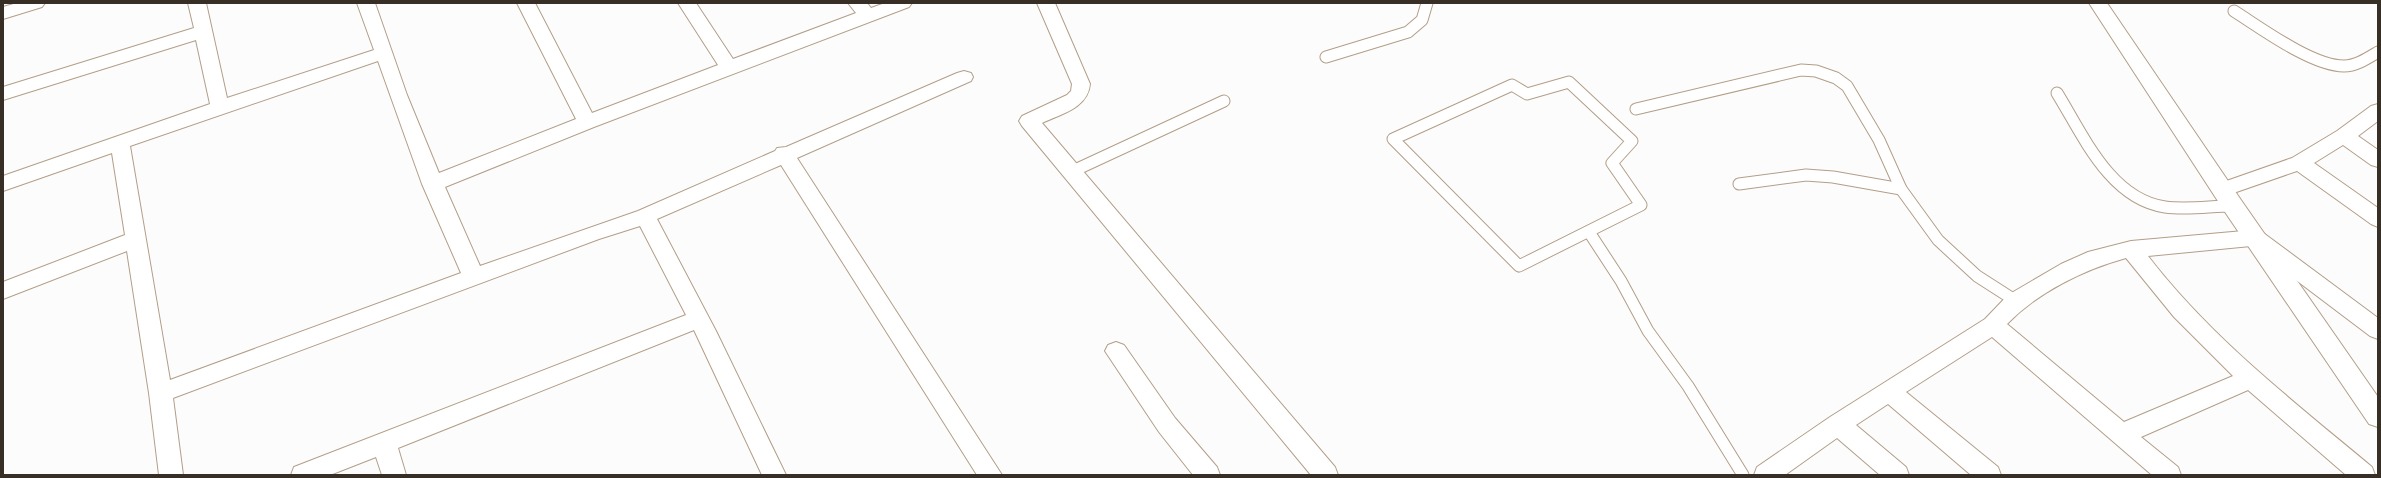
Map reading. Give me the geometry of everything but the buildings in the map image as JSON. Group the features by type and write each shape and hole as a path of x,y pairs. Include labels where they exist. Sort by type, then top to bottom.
{"street":[{"path":"3,13 36,3"},
{"path":"197,3 220,107"},
{"path":"366,3 375,23 383,53 432,184 474,277"},
{"path":"526,3 587,122"},
{"path":"687,3 728,66"},
{"path":"432,184 728,66 862,9 903,3"},
{"path":"1046,3 1081,84 1080,93 1074,100 1029,121 1326,475"},
{"path":"2098,3 2255,238 2378,417"},
{"path":"3,94 204,31"},
{"path":"3,184 220,107 383,53"},
{"path":"161,393 474,277 645,216 784,154 964,77"},
{"path":"2228,198 2299,163 2344,136 2378,111"},
{"path":"2344,136 2378,160"},
{"path":"120,143 137,239 161,393 171,475"},
{"path":"784,154 990,475"},
{"path":"2299,163 2378,219"},
{"path":"645,216 699,319 774,475"},
{"path":"1766,475 1838,424 1993,325 2016,301 2069,270 2096,258 2131,249 2255,238 2378,330"},
{"path":"3,291 137,239"},
{"path":"2131,249 2148,274 2184,313 2252,378 2364,475"},
{"path":"303,475 699,319"},
{"path":"1993,325 2169,475"},
{"path":"1116,351 1167,425 1208,475"},
{"path":"2122,434 2252,378"},
{"path":"1889,392 1989,475"},
{"path":"1838,424 1897,475"},
{"path":"384,443 394,475"}],"lane":[{"path":"1326,57 1408,32 1418,26 1424,18 1427,3"},
{"path":"2234,11 2301,52 2323,62 2343,66 2358,62 2378,52"},
{"path":"1636,109 1801,70 1816,71 1836,78 1847,86 1879,140 1901,189 1938,240 1977,276 2016,301"},
{"path":"1570,82 1632,141 1612,163 1641,205 1589,232 1519,266 1393,139 1512,85 1527,94 1570,82"},
{"path":"2057,93 2106,169 2117,183 2133,194 2156,205 2228,198"},
{"path":"1073,172 1224,101"},
{"path":"1739,184 1806,175 1833,177 1901,189"},
{"path":"1589,232 1621,281 1648,331 1688,386 1743,475"}]}
